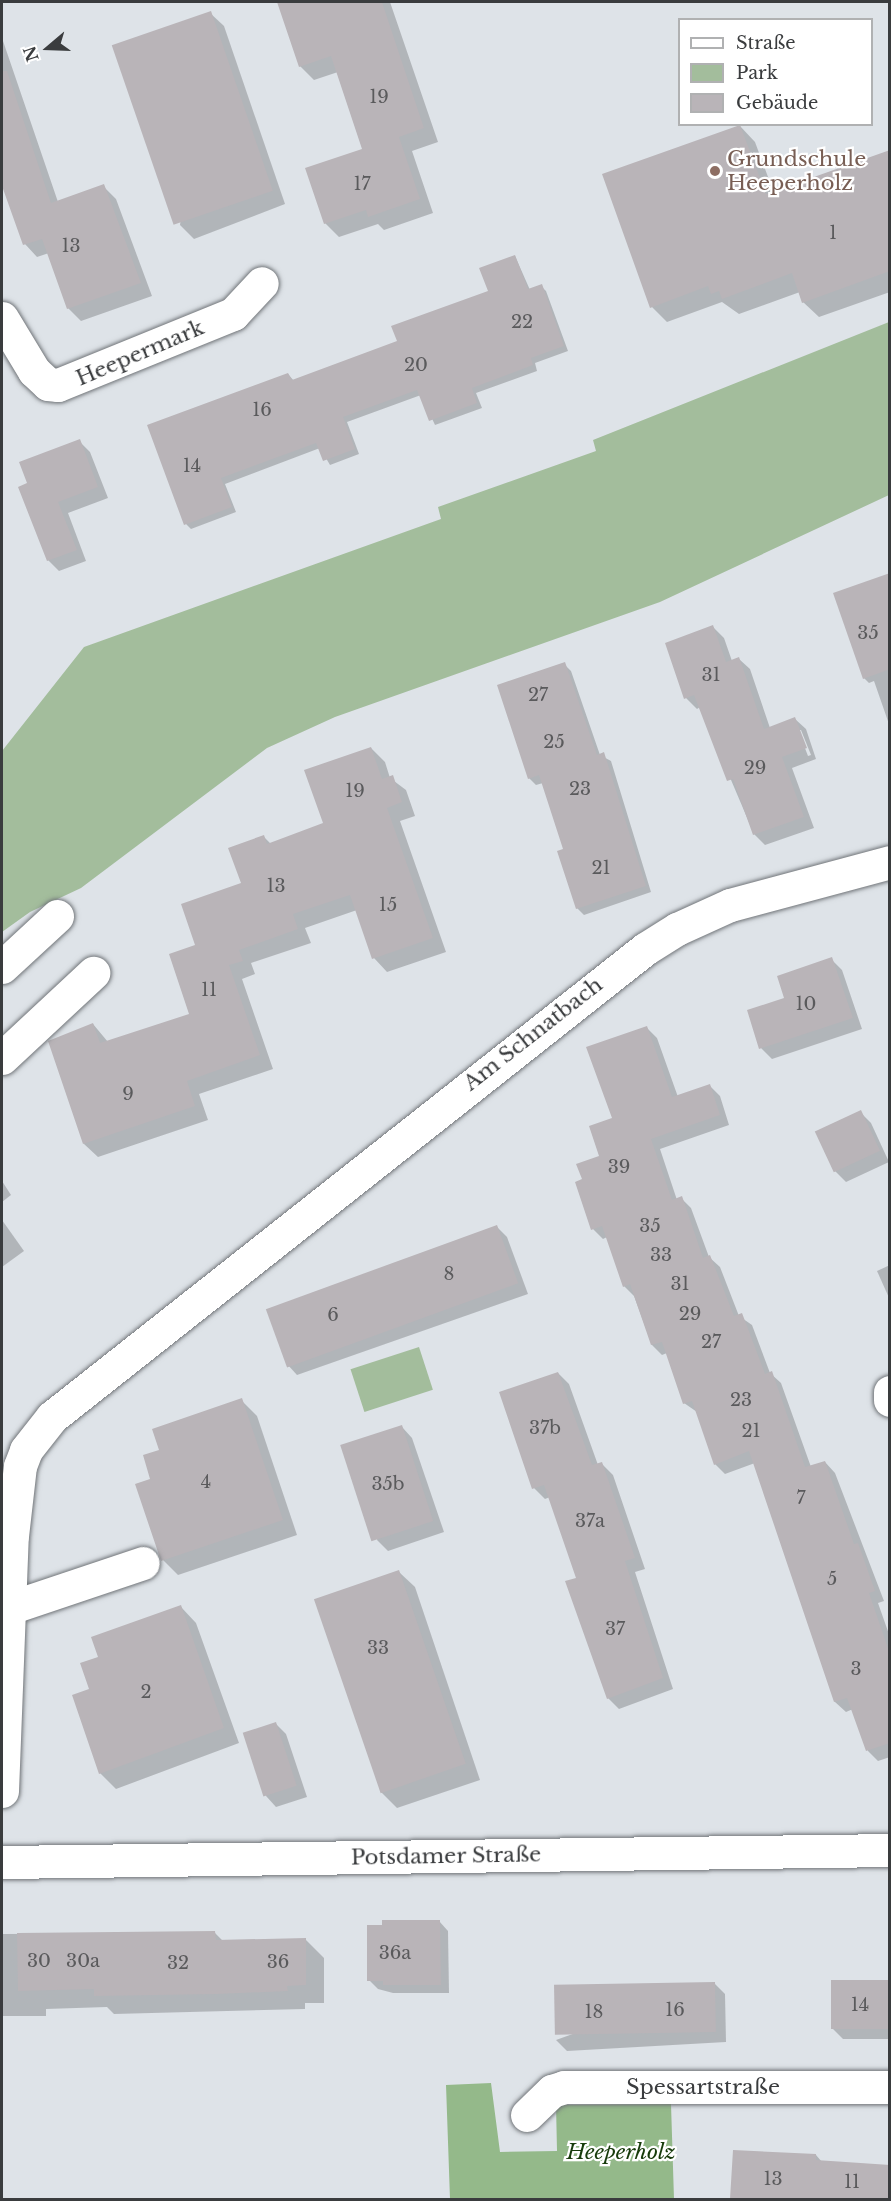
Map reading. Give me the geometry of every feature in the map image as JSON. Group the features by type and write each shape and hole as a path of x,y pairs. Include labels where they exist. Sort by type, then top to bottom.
{"street":[{"name":"Heepermark","path":"2,318 34,371 48,384 58,385 233,314 262,283"},
{"name":"Am Schnatbach","path":"10,1526 20,1466 26,1450 52,1417 217,1283 616,969 677,929 730,905 890,862"},
{"path":"2,967 57,916"},
{"path":"2,1058 93,973"},
{"path":"2,1791 10,1526"},
{"path":"7,1622 143,1563"},
{"name":"Potsdamer Straße","path":"2,1862 890,1850"},
{"name":"Spessartstraße","path":"527,2115 552,2091 564,2087 890,2087"}],"green space":[{"path":"889,322 889,495 660,602 335,717 267,748 81,888 30,912 2,932 2,751 84,647 441,519 438,507 596,451 593,440"},
{"path":"419,1347 433,1390 364,1412 351,1369"},
{"name":"Heeperholz","path":"491,2083 500,2152 557,2151 556,2105 671,2104 674,2199 450,2199 446,2085"}],"building":[{"path":"277,2 382,2 424,128 399,137 420,199 368,217 366,210 324,224 305,168 362,149 331,56 299,67"},
{"path":"211,11 273,191 174,225 112,45"},
{"path":"2,71 7,71 51,203 104,184 141,283 67,309 42,239 23,245 2,186"},
{"path":"737,126 740,126 766,194 890,150 890,271 802,303 792,273 722,299 719,291 711,294 708,286 650,308 602,174"},
{"path":"515,255 528,289 542,284 564,346 531,358 533,365 472,388 477,403 429,421 417,390 343,417 355,449 323,461 316,443 221,478 232,507 184,525 147,425 288,373 292,380 397,341 391,326 488,291 479,268"},
{"path":"80,439 98,487 58,502 77,550 47,561 18,487 27,483 19,462"},
{"path":"890,573 890,669 863,679 833,593"},
{"path":"713,625 726,662 739,657 764,729 795,717 807,748 782,757 804,817 753,835 733,779 727,781 694,695 684,699 665,643"},
{"path":"565,662 597,755 604,752 646,886 576,909 557,851 563,849 539,775 528,779 497,685"},
{"path":"371,747 382,779 393,775 402,802 387,808 433,938 372,959 350,895 293,914 298,929 239,950 243,961 229,965 260,1055 187,1081 195,1106 83,1144 48,1041 93,1023 100,1043 189,1014 169,954 195,945 181,904 241,883 228,848 264,835 267,844 323,823 304,770"},
{"path":"832,957 853,1018 759,1049 747,1010 784,998 777,976"},
{"path":"647,1026 672,1097 710,1084 720,1115 651,1139 672,1200 682,1196 703,1258 710,1255 734,1316 742,1313 765,1374 772,1371 805,1467 825,1461 854,1544 858,1543 875,1591 869,1593 890,1654 890,1743 866,1751 847,1698 834,1702 749,1451 714,1465 692,1401 683,1404 662,1342 651,1345 630,1284 623,1287 602,1226 591,1230 575,1182 582,1179 576,1164 599,1156 589,1126 612,1118 586,1047"},
{"path":"861,1110 880,1151 834,1172 815,1132"},
{"path":"497,1225 518,1283 287,1367 266,1309"},
{"path":"558,1372 592,1465 602,1462 635,1558 625,1561 663,1678 607,1699 565,1581 576,1578 544,1485 532,1489 499,1392"},
{"path":"242,1398 283,1520 161,1561 135,1484 150,1479 143,1455 159,1450 152,1429"},
{"path":"402,1425 433,1521 371,1541 340,1445"},
{"path":"399,1570 466,1764 381,1793 314,1599"},
{"path":"181,1605 224,1728 99,1774 72,1695 89,1689 80,1663 98,1657 91,1637"},
{"path":"276,1722 297,1786 263,1797 243,1733"},
{"path":"382,1920 440,1920 441,1985 383,1985 383,1981 367,1981 367,1925 382,1925"},
{"path":"215,1931 216,1940 306,1938 306,1985 287,1986 288,1991 217,1994 94,1996 94,1989 18,1991 17,1933"},
{"path":"831,1980 890,1980 890,2029 831,2029"},
{"path":"715,1982 716,2032 555,2035 554,1985"},
{"path":"733,2150 816,2154 816,2160 890,2165 890,2199 730,2199"}],"place":[{"name":"Grundschule Heeperholz","path":"715,171"}]}
